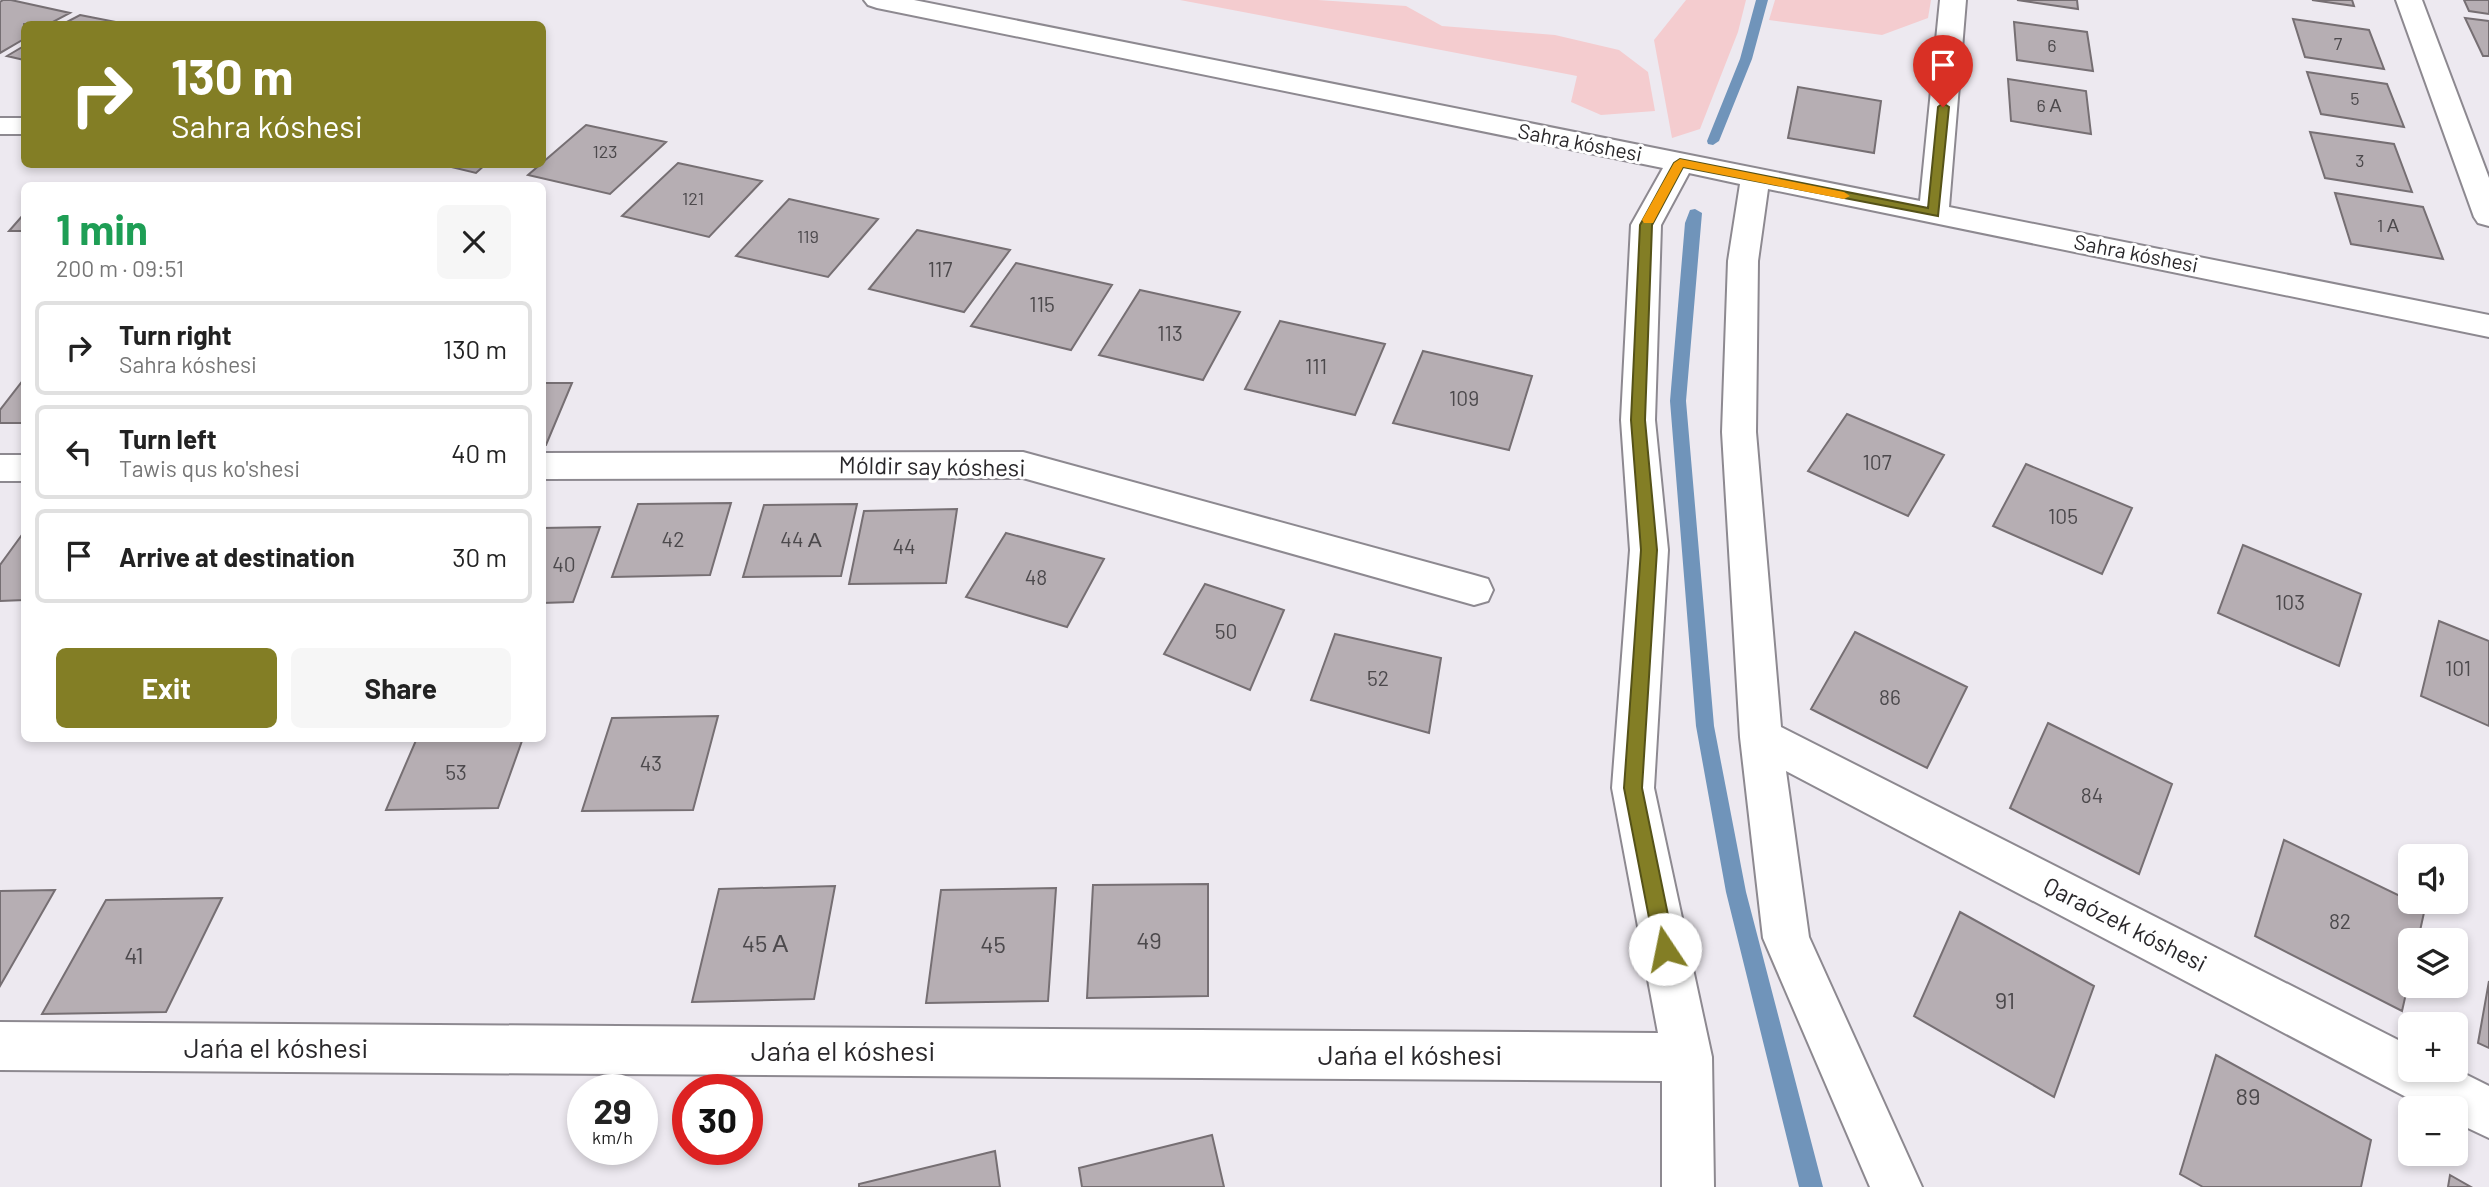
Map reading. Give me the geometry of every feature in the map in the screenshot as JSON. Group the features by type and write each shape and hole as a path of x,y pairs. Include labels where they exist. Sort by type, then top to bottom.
{"street":[{"name":"Sahra kóshesi","path":"877,0 2489,326"},
{"path":"1934,213 1953,0"},
{"path":"2409,0 2489,217"},
{"path":"0,126 21,126"},
{"path":"1680,163 1646,225 1638,420 1649,550 1633,788 1687,1057 1688,1187"},
{"path":"1755,178 1743,261 1739,432 1760,737 1786,937 1896,1187"},
{"name":"Móldir say kóshesi","path":"546,467 1023,465 1474,590"},
{"path":"0,468 21,468"},
{"name":"Qaraózek kóshesi","path":"1760,737 2489,1113"},
{"name":"Jańa el kóshesi","path":"0,1046 1687,1057"}],"shaded area":[{"path":"1180,0 1318,0 1406,6 1442,26 1555,35 1619,50 1648,72 1655,111 1601,115 1571,102 1577,76"},
{"path":"1686,0 1746,0 1738,32 1700,129 1672,138 1654,40"},
{"path":"1775,0 1931,0 1928,18 1882,35 1769,20"}],"building":[{"path":"11,0 70,13 55,21 21,21 21,41 0,53 0,2"},
{"path":"2017,0 2077,0 2078,9"},
{"path":"2312,0 2352,0 2354,6"},
{"path":"2464,0 2489,0 2489,14 2469,11"},
{"path":"80,15 111,21 69,21"},
{"path":"2465,18 2489,21 2489,56 2483,56"},
{"path":"2293,19 2369,30 2384,69 2305,57"},
{"path":"2014,22 2087,32 2093,71 2017,60"},
{"path":"21,48 21,59 7,56"},
{"path":"2307,72 2387,84 2404,127 2321,114"},
{"path":"2008,79 2086,91 2091,134 2011,121"},
{"path":"1798,87 1881,101 1874,153 1788,138"},
{"path":"586,125 666,142 610,194 528,175 536,168 546,168 546,159"},
{"path":"2310,132 2394,144 2412,192 2325,178"},
{"path":"678,163 762,181 709,237 622,216"},
{"path":"455,168 482,168 476,173"},
{"path":"2335,193 2423,207 2443,259 2351,244"},
{"path":"789,199 878,219 828,277 736,256"},
{"path":"21,217 21,231 9,231"},
{"path":"917,230 1010,250 964,312 869,289"},
{"path":"1016,263 1112,285 1071,350 971,326"},
{"path":"1140,290 1240,312 1203,380 1099,355"},
{"path":"1280,321 1385,344 1355,415 1245,389"},
{"path":"1423,351 1532,376 1509,450 1393,423"},
{"path":"21,383 21,423 0,423 0,410"},
{"path":"546,383 572,383 546,445"},
{"path":"1847,414 1944,455 1908,516 1808,471"},
{"path":"2026,464 2132,508 2102,574 1993,526"},
{"path":"731,503 710,575 612,577 638,504"},
{"path":"857,504 841,576 743,577 764,505"},
{"path":"957,509 946,583 849,584 864,511"},
{"path":"600,527 573,602 546,603 546,528"},
{"path":"1006,533 1104,559 1067,627 966,597"},
{"path":"21,536 21,600 0,601 0,565"},
{"path":"2243,545 2361,594 2339,666 2218,613"},
{"path":"1205,584 1284,610 1250,690 1164,654"},
{"path":"2439,621 2489,641 2489,726 2421,696"},
{"path":"1855,632 1967,687 1927,768 1811,709"},
{"path":"1335,634 1441,658 1429,733 1311,700"},
{"path":"718,716 693,810 582,811 612,718"},
{"path":"2048,723 2172,784 2139,874 2010,808"},
{"path":"415,742 522,742 498,808 386,810"},
{"path":"2284,840 2398,895 2398,914 2424,914 2421,928 2398,928 2398,998 2405,998 2402,1011 2255,936"},
{"path":"1208,884 1208,996 1087,998 1093,885"},
{"path":"835,886 814,999 692,1002 719,889"},
{"path":"1056,888 1048,1001 926,1003 941,890"},
{"path":"55,890 0,986 0,891"},
{"path":"222,898 166,1012 42,1014 106,900"},
{"path":"1960,912 2094,986 2054,1097 1914,1016"},
{"path":"2489,981 2489,1048 2478,1043"},
{"path":"2216,1055 2371,1140 2361,1187 2203,1187 2180,1174"},
{"path":"1212,1135 1224,1187 1082,1187 1079,1168"},
{"path":"995,1151 1000,1187 859,1187 859,1184"},
{"path":"2450,1175 2471,1187 2448,1187"}],"waterway":[{"path":"1713,141 1746,59 1762,0"},
{"path":"1695,213 1678,401 1705,726 1736,892 1811,1187"}],"slow traffic":[{"path":"1648,220 1680,163 1844,196"}],"route":[{"path":"1665,949 1633,788 1649,550 1638,420 1646,225 1680,163 1934,213 1943,107"}]}
